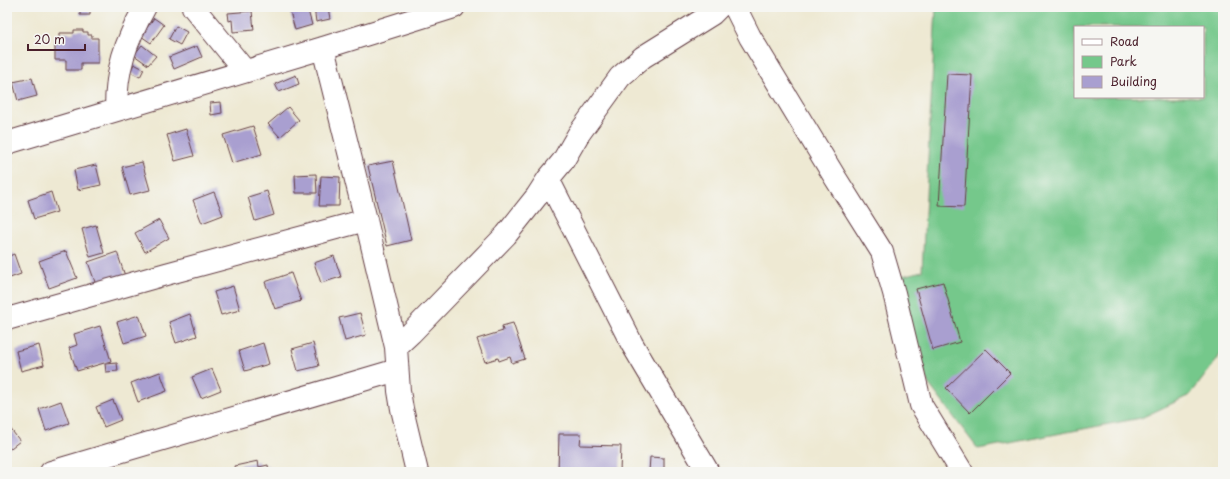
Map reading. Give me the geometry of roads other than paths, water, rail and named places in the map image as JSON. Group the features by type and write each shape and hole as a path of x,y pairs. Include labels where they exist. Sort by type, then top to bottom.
{"street":[{"path":"116,110 116,86 124,50 145,7"},
{"path":"192,7 245,71"},
{"path":"7,143 323,48 397,15 454,7"},
{"path":"396,347 506,236 563,161 578,135 620,77 643,57 712,14 719,7"},
{"path":"735,7 750,37 882,252 894,293 921,405 962,472"},
{"path":"323,48 396,347 397,370 402,409 417,472"},
{"path":"548,179 632,344 708,472"},
{"path":"7,319 366,220"},
{"path":"51,472 397,370"}]}
